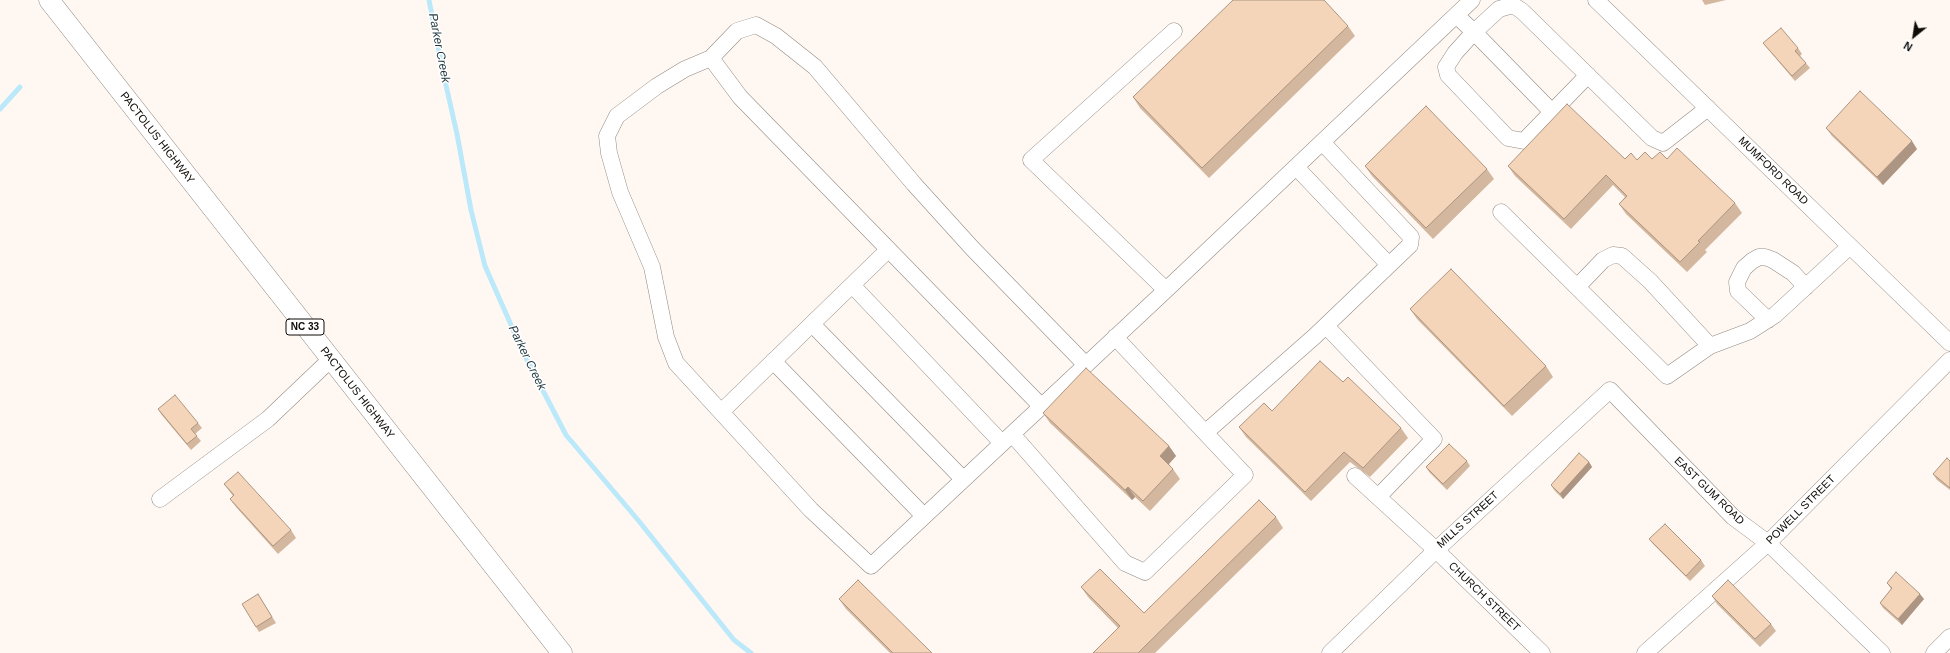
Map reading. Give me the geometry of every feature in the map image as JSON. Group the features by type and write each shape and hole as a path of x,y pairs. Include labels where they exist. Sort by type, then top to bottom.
{"main road":[{"name":"PACTOLUS HIGHWAY","path":"49,0 562,653"}],"street":[{"path":"1086,365 972,248 919,190 815,67 776,36 756,25 737,31 711,58 686,69 646,94 617,116 607,136 609,153 620,192 652,267 666,337 676,363 811,510 871,566 1041,406 1086,365 1166,290 1472,0"},
{"name":"MUMFORD ROAD","path":"1596,0 1950,342"},
{"path":"1588,75 1524,140 1508,138 1448,74 1446,67 1455,53 1474,32 1499,9 1513,5 1540,27 1652,138 1663,143 1708,108"},
{"path":"1456,15 1552,112"},
{"path":"1166,290 1031,160 1174,31"},
{"path":"711,58 740,97 1041,406"},
{"path":"1206,432 1326,326 1410,245 1411,237 1322,142"},
{"path":"1296,167 1389,265"},
{"path":"1501,212 1667,376 1710,346 1750,331 1768,320 1850,246"},
{"path":"721,412 888,250"},
{"path":"1577,287 1603,260 1613,255 1622,256 1650,281 1710,346"},
{"path":"1768,320 1738,291 1737,282 1744,268 1752,261 1758,257 1765,257 1773,260 1793,273 1806,287"},
{"path":"852,285 1007,438 1125,563 1144,572 1245,474 1115,337"},
{"path":"812,324 858,369 963,479"},
{"path":"1326,326 1434,439 1378,497"},
{"path":"160,499 268,419 330,359"},
{"name":"POWELL STREET","path":"1645,653 1768,543 1950,360"},
{"path":"773,362 924,516"},
{"name":"EAST GUM ROAD","path":"1610,390 1733,516 1768,543 1882,653"},
{"name":"MILLS STREET","path":"1330,653 1436,550 1610,390"},
{"name":"CHURCH STREET","path":"1355,476 1436,550 1542,653"},
{"path":"1934,653 1950,637"}],"building":[{"path":"1233,0 1324,0 1348,26 1202,168 1133,97"},
{"path":"1781,28 1798,48 1795,51 1806,63 1792,76 1763,43"},
{"path":"1860,91 1912,141 1877,177 1826,128"},
{"path":"1567,104 1625,159 1631,153 1637,160 1645,152 1652,159 1660,152 1667,159 1677,148 1735,203 1680,262 1619,204 1627,196 1606,175 1564,219 1508,166"},
{"path":"1426,106 1487,169 1426,228 1365,166"},
{"path":"1451,269 1546,366 1504,406 1410,309"},
{"path":"1320,361 1343,382 1348,377 1401,428 1363,468 1344,452 1305,492 1239,427 1264,403 1272,411"},
{"path":"1086,368 1169,446 1160,456 1173,469 1143,501 1128,487 1125,490 1043,413"},
{"path":"175,395 198,423 191,429 197,436 187,444 158,409"},
{"path":"1449,444 1467,461 1443,484 1426,467"},
{"path":"1579,453 1589,462 1560,494 1551,485"},
{"path":"1947,458 1950,461 1950,488 1933,474"},
{"path":"238,472 291,530 273,546 230,499 234,495 224,484"},
{"path":"1259,500 1276,517 1138,653 1093,653 1120,626 1081,587 1100,569 1144,613"},
{"path":"1665,524 1701,560 1686,576 1649,539"},
{"path":"1896,572 1920,594 1898,619 1880,603 1892,588 1887,583"},
{"path":"858,580 932,653 893,653 839,599"},
{"path":"1728,580 1771,624 1755,639 1712,596"},
{"path":"258,594 272,617 256,627 242,604"}],"waterway":[{"name":"Parker Creek","path":"429,0 471,210 485,266 523,352 566,435 638,520 734,640 751,653"},
{"path":"0,109 20,87"}]}
